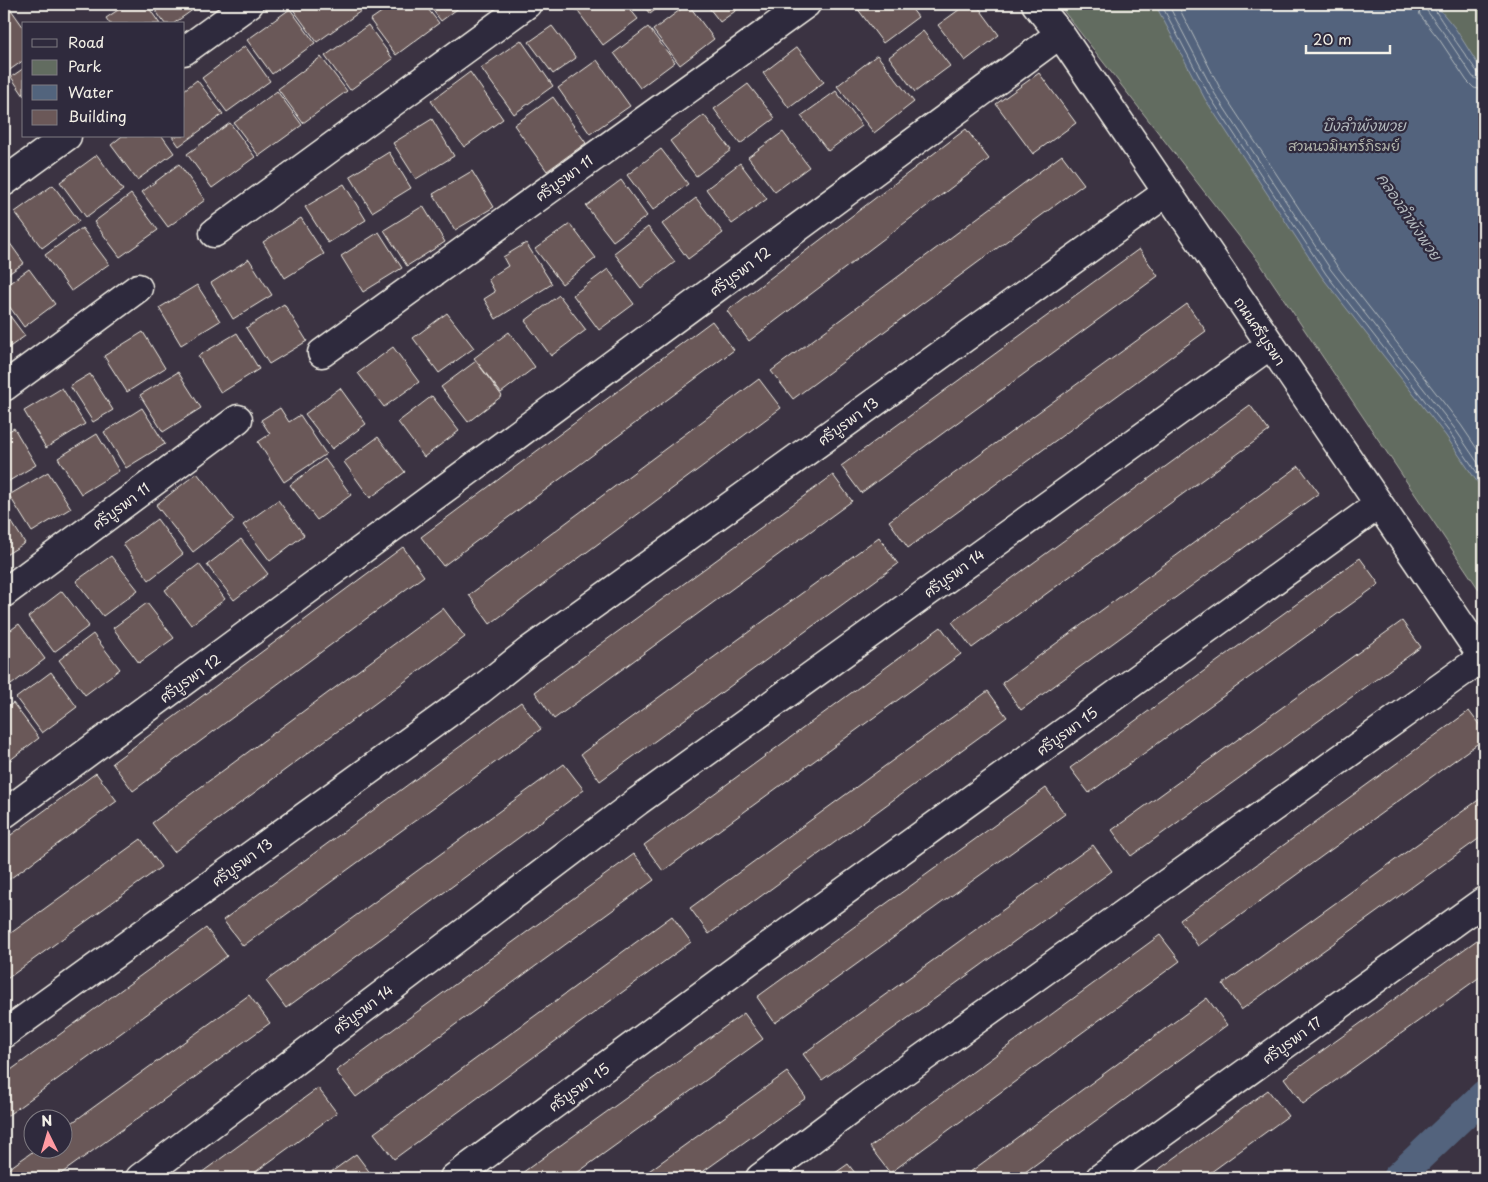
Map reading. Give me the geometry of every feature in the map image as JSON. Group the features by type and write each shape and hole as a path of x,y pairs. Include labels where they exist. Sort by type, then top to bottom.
{"street":[{"path":"185,50 249,4"},
{"path":"214,233 527,4"},
{"name":"ศรีบูรพา 11","path":"322,353 806,4"},
{"name":"ถนนศรีบูรพา","path":"1036,4 1060,34 1166,193 1484,658"},
{"name":"ศรีบูรพา 12","path":"4,814 421,508 1060,34"},
{"path":"4,182 64,138"},
{"name":"ศรีบูรพา 13","path":"4,1034 480,690 530,650 1166,193"},
{"path":"4,387 138,288"},
{"name":"ศรีบูรพา 14","path":"140,1178 638,801 1270,345"},
{"name":"ศรีบูรพา 11","path":"4,593 238,419"},
{"name":"ศรีบูรพา 15","path":"454,1178 755,956 1378,505"},
{"path":"760,1178 857,1105 1484,658"},
{"name":"ศรีบูรพา 17","path":"1100,1178 1484,901"}],"green space":[{"name":"บึงลำพังพวย","path":"1058,4 1484,4 1484,597 1259,262"}],"water":[{"name":"บึงลำพังพวย","path":"1155,4 1435,4 1455,28 1484,74 1484,492 1446,436 1322,277 1205,99"}],"building":[{"path":"4,4 7,4 22,25 22,61 4,74"},
{"path":"127,4 146,4 159,22 109,22 106,18"},
{"path":"151,4 201,4 176,22 164,22"},
{"path":"298,4 355,4 361,11 317,42 292,8"},
{"path":"393,4 424,4 439,23 396,55 370,20"},
{"path":"428,4 464,4 441,21"},
{"path":"584,4 626,4 638,19 603,45 576,9"},
{"path":"642,4 663,4 650,14"},
{"path":"688,4 714,39 680,65 653,30"},
{"path":"706,4 745,4 720,22"},
{"path":"863,4 908,4 918,17 883,43 857,8"},
{"path":"967,4 976,4 999,35 965,61 938,25"},
{"path":"290,9 315,43 272,74 247,40"},
{"path":"368,25 393,59 350,90 325,56"},
{"path":"552,26 576,58 553,74 529,42"},
{"path":"648,27 675,62 640,88 614,53"},
{"path":"923,31 950,66 915,92 889,57"},
{"path":"521,40 553,86 514,114 481,68"},
{"path":"245,46 270,81 227,112 202,78"},
{"path":"797,47 824,82 789,108 763,73"},
{"path":"877,55 914,102 874,133 837,86"},
{"path":"321,57 347,91 303,123 278,89"},
{"path":"597,60 630,106 590,134 558,88"},
{"path":"22,69 22,93 11,77"},
{"path":"470,72 503,119 464,147 431,101"},
{"path":"1039,73 1076,123 1033,154 996,104"},
{"path":"197,80 223,114 179,146 173,138 185,138 185,89"},
{"path":"748,84 775,118 740,144 714,109"},
{"path":"277,91 302,125 259,156 234,123"},
{"path":"836,91 862,126 828,151 801,116"},
{"path":"553,97 586,143 547,171 514,125"},
{"path":"704,115 731,150 696,176 670,141"},
{"path":"432,119 454,156 416,179 393,143"},
{"path":"230,123 255,157 212,188 187,154"},
{"path":"966,129 989,159 749,341 727,311"},
{"path":"783,132 809,167 775,192 748,157"},
{"path":"120,138 163,138 174,153 137,180 111,145"},
{"path":"661,149 688,184 653,210 627,175"},
{"path":"389,152 411,188 372,212 350,176"},
{"path":"97,155 123,190 86,217 60,182"},
{"path":"1062,155 1084,184 793,399 771,371"},
{"path":"740,163 767,199 732,224 706,189"},
{"path":"179,164 205,200 168,227 142,192"},
{"path":"472,171 494,207 455,230 433,194"},
{"path":"621,180 647,216 613,241 586,206"},
{"path":"344,184 366,220 328,243 305,207"},
{"path":"53,185 79,221 42,248 15,212"},
{"path":"131,194 158,230 120,257 94,222"},
{"path":"696,198 723,233 688,259 662,224"},
{"path":"423,206 445,242 407,266 384,230"},
{"path":"301,218 324,254 285,278 263,242"},
{"path":"570,224 596,258 562,284 535,249"},
{"path":"648,227 675,262 641,288 614,253"},
{"path":"82,228 109,264 71,291 45,255"},
{"path":"379,232 402,268 363,292 341,256"},
{"path":"4,235 24,263 4,277"},
{"path":"526,243 552,284 496,319 484,299 495,292 488,279 508,266 503,257"},
{"path":"1139,249 1158,276 861,493 841,466"},
{"path":"249,259 272,295 233,319 211,283"},
{"path":"29,269 55,304 24,327 4,299 4,287"},
{"path":"608,269 634,304 599,330 573,295"},
{"path":"197,285 220,321 181,345 159,308"},
{"path":"559,295 586,330 551,356 525,321"},
{"path":"284,304 307,341 269,364 246,328"},
{"path":"1187,304 1206,331 908,548 889,521"},
{"path":"4,308 25,336 4,351"},
{"path":"447,313 474,348 439,373 413,338"},
{"path":"712,321 734,350 443,566 421,537"},
{"path":"143,332 165,368 127,392 104,356"},
{"path":"509,332 535,367 501,393 474,358"},
{"path":"237,333 259,369 221,393 198,356"},
{"path":"393,347 419,382 384,407 358,373"},
{"path":"476,361 502,396 468,422 441,387"},
{"path":"178,372 201,408 163,432 140,395"},
{"path":"90,374 113,410 93,422 70,386"},
{"path":"759,379 781,408 490,624 469,595"},
{"path":"62,388 85,424 46,448 24,411"},
{"path":"340,388 366,424 332,449 305,414"},
{"path":"432,396 459,431 424,457 398,422"},
{"path":"1250,405 1269,431 972,648 952,622"},
{"path":"142,408 165,444 126,468 104,432"},
{"path":"280,408 289,422 300,415 326,454 284,482 258,442 270,434 261,420"},
{"path":"14,428 36,465 4,484 4,434"},
{"path":"97,434 119,471 81,494 58,458"},
{"path":"378,437 405,472 370,498 344,462"},
{"path":"325,459 351,495 317,520 290,485"},
{"path":"1299,466 1319,493 1021,710 1002,683"},
{"path":"48,472 71,508 32,532 9,495"},
{"path":"197,473 234,520 193,552 156,505"},
{"path":"833,475 852,501 554,719 535,692"},
{"path":"278,500 304,535 270,561 243,525"},
{"path":"4,510 25,543 4,556"},
{"path":"157,519 183,554 149,580 123,544"},
{"path":"879,537 898,564 600,781 581,754"},
{"path":"241,539 268,574 234,600 207,565"},
{"path":"403,547 424,576 133,791 112,763"},
{"path":"111,556 138,590 103,616 76,581"},
{"path":"1360,558 1379,584 1089,793 1070,768"},
{"path":"199,564 225,599 191,625 165,590"},
{"path":"62,591 89,626 54,652 28,617"},
{"path":"147,603 174,638 139,663 113,628"},
{"path":"443,608 465,637 174,852 152,823"},
{"path":"1402,621 1421,647 1131,856 1112,830"},
{"path":"19,624 45,659 11,685 4,676 4,635"},
{"path":"941,627 961,654 663,871 644,845"},
{"path":"93,634 120,669 85,695 59,660"},
{"path":"51,672 77,707 42,733 16,698"},
{"path":"988,691 1007,717 709,934 690,908"},
{"path":"521,702 541,729 243,946 223,920"},
{"path":"13,703 39,738 5,764 4,710"},
{"path":"1469,711 1484,731 1484,739 1198,946 1180,920"},
{"path":"564,764 584,790 286,1008 266,981"},
{"path":"96,773 117,801 4,883 4,840"},
{"path":"1046,788 1065,814 775,1023 757,997"},
{"path":"1484,796 1484,835 1241,1010 1223,984"},
{"path":"141,839 161,867 4,981 4,938"},
{"path":"1093,845 1112,871 822,1080 803,1054"},
{"path":"634,854 654,880 356,1097 336,1071"},
{"path":"672,916 691,942 394,1159 374,1133"},
{"path":"206,928 227,956 4,1118 4,1075"},
{"path":"1160,935 1180,961 890,1173 870,1147"},
{"path":"1484,935 1484,974 1303,1104 1284,1078"},
{"path":"249,995 270,1023 55,1178 4,1178 4,1172 22,1159 72,1160 72,1123"},
{"path":"1207,998 1227,1025 1017,1178 962,1178"},
{"path":"744,1013 763,1039 570,1178 515,1178"},
{"path":"787,1072 806,1098 694,1178 639,1178"},
{"path":"318,1088 337,1113 247,1178 194,1178"},
{"path":"1268,1090 1288,1116 1203,1178 1147,1178"},
{"path":"356,1154 374,1178 323,1178"},
{"path":"848,1164 859,1178 828,1178"}],"waterway":[{"name":"คลองลำพังพวย","path":"1397,1178 1484,1095"}],"park label":[{"name":"สวนนวมินทร์ภิรมย์","path":"1344,145"}]}
